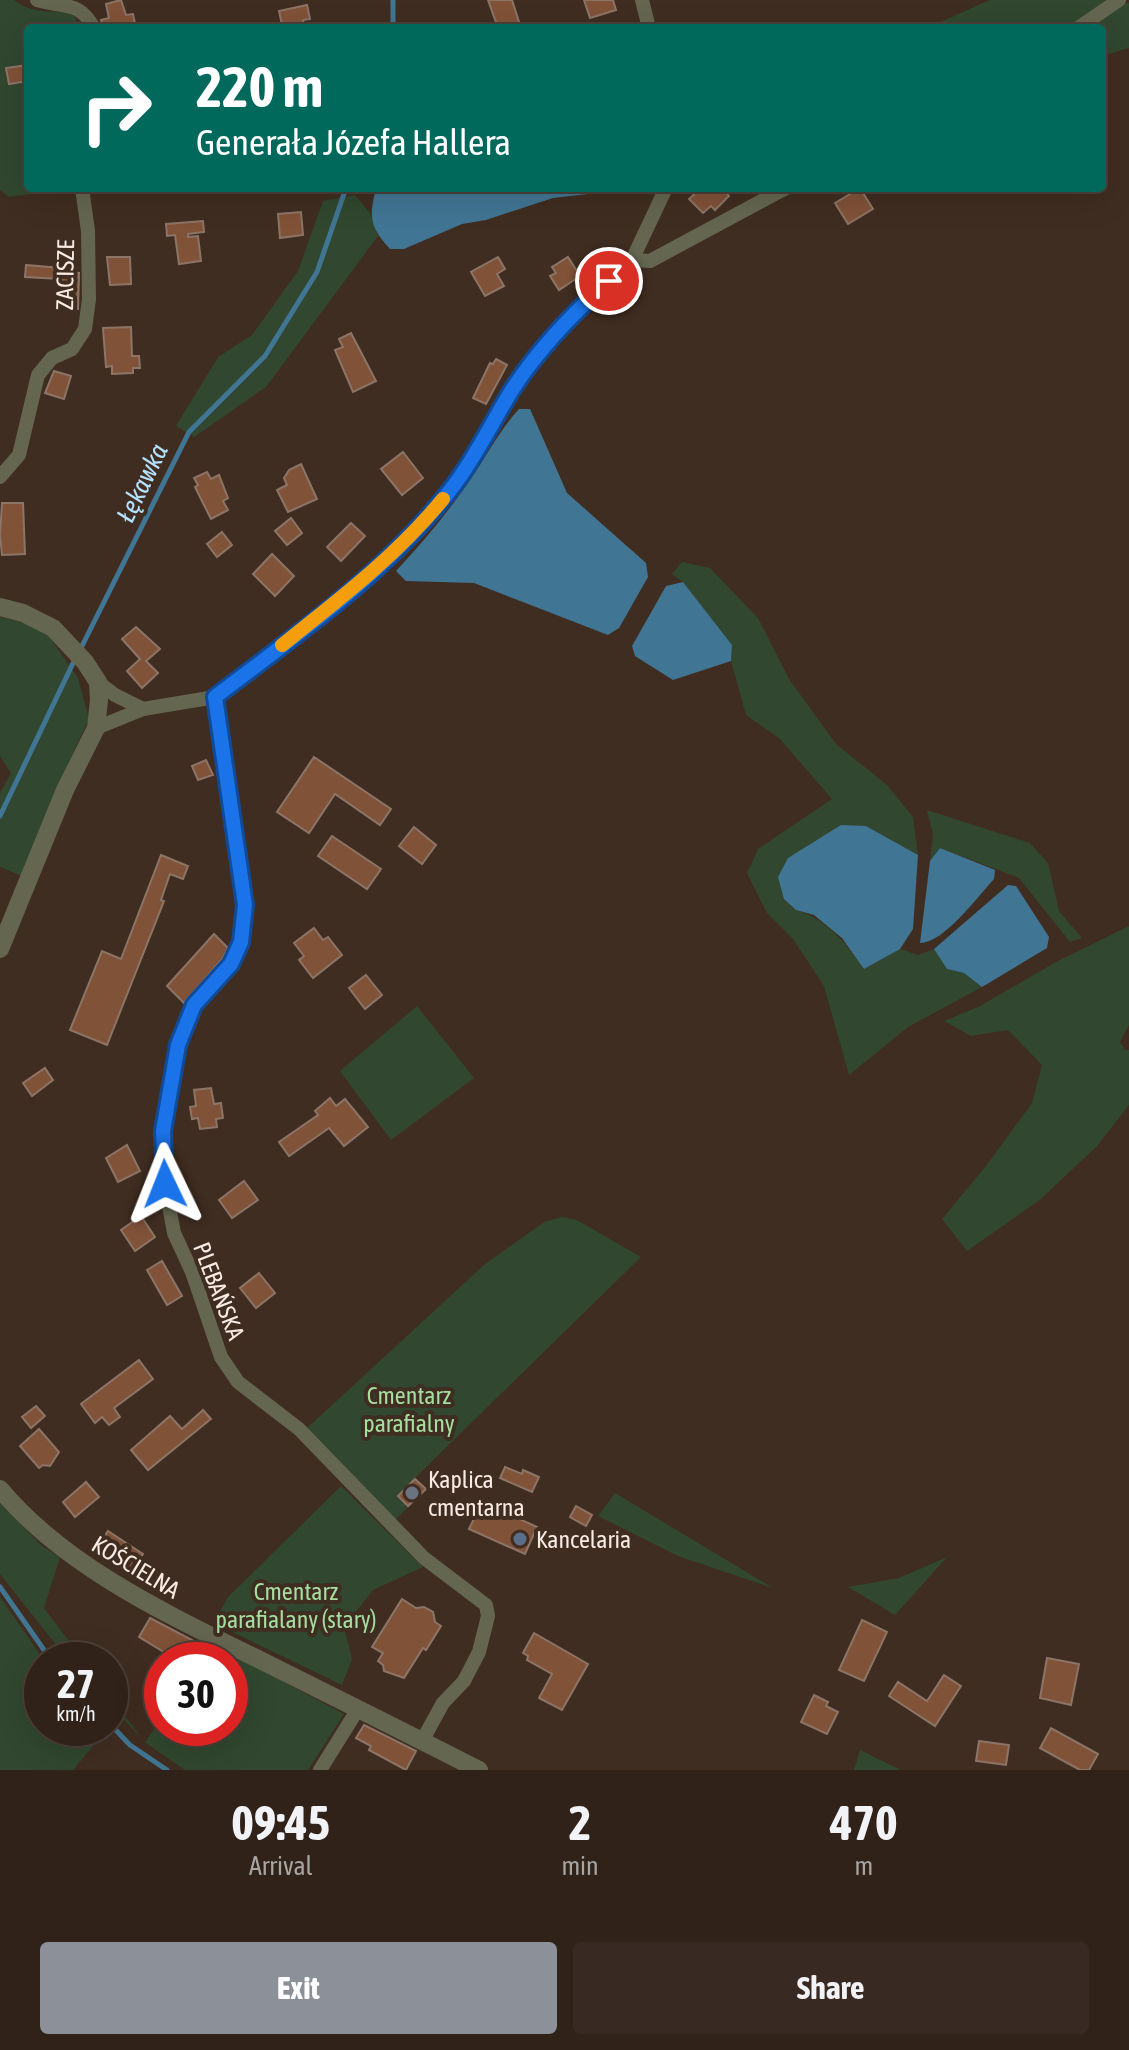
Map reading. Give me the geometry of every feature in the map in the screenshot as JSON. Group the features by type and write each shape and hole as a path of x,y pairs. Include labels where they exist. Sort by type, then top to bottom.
{"street":[{"path":"37,0 74,2 87,12 92,24"},
{"path":"642,0 648,24"},
{"path":"1084,24 1119,0"},
{"name":"ZACISZE","path":"0,477 19,455 38,375 52,358 72,349 85,329 89,299 88,231 83,192"},
{"path":"96,728 143,709 215,697 347,593 413,535 450,490 514,387 549,338 632,260 664,192"},
{"path":"632,260 650,261 779,192"},
{"path":"0,607 23,613 53,628 85,662 98,682 115,695 143,709"},
{"path":"0,949 65,790 96,728 98,682"},
{"name":"PLEBAŃSKA","path":"215,697 245,905 241,942 231,964 194,1005 178,1045 163,1131 165,1184 174,1233 192,1272 221,1357 238,1382 299,1429 424,1558 486,1605 488,1616 479,1652 464,1681 443,1703 422,1741"},
{"name":"KOŚCIELNA","path":"0,1489 19,1512 65,1552 174,1618 479,1770"},
{"path":"320,1770 358,1709"}],"green space":[{"path":"0,0 14,0 42,11 72,12 78,24 24,24 24,192 45,192 9,197 0,190"},
{"path":"990,0 1110,0 1076,24 936,24"},
{"path":"1129,3 1129,48 1106,55 1106,24 1093,24"},
{"path":"355,195 370,213 378,236 266,387 194,437 176,426 218,357 252,335 298,271 323,201"},
{"path":"682,562 710,568 758,618 789,679 836,744 887,785 913,817 918,855 866,826 796,910 835,933 864,969 900,949 918,955 934,949 947,969 964,973 982,987 908,1027 849,1075 824,986 793,939 767,913 747,873 758,849 832,799 780,739 746,715 731,661 732,645 683,582 672,574"},
{"path":"0,617 21,622 48,635 78,678 89,719 56,789 24,877 0,867 0,793 11,773 0,756"},
{"path":"927,810 1030,843 1048,863 1059,911 1082,938 1070,942 1019,878 940,848 930,861 933,834"},
{"path":"1129,926 1129,1025 1120,1042 1125,1050 1129,1050 1129,1105 1097,1146 1041,1199 967,1251 942,1219 1032,1103 1042,1065 1008,1030 971,1036 944,1021 980,1006 1056,962"},
{"path":"417,1006 474,1078 391,1140 340,1071"},
{"name":"Cmentarz parafialny","path":"562,1217 577,1220 641,1257 415,1478 426,1489 395,1520 306,1429 485,1264 544,1222"},
{"name":"Cmentarz parafialany (stary)","path":"341,1486 423,1567 373,1590 344,1627 352,1659 342,1685 214,1623 228,1597"},
{"path":"615,1493 773,1588 678,1556 598,1516"},
{"path":"0,1503 42,1546 60,1557 44,1608 70,1642 54,1642 0,1574"},
{"path":"947,1557 895,1615 848,1587 899,1578"},
{"path":"0,1597 31,1642 24,1642 24,1746 93,1746 73,1770 0,1770"},
{"path":"248,1663 344,1714 308,1770 185,1770 151,1746 248,1746"},
{"path":"860,1750 901,1770 854,1770"}],"water":[{"path":"375,192 598,192 553,198 486,220 462,224 404,249 390,249 378,234 372,221"},
{"path":"519,409 530,409 567,493 646,563 648,577 619,628 608,635 474,583 406,581 396,571 454,502"},
{"path":"683,582 732,645 731,661 673,680 635,656 632,646 666,586"},
{"path":"841,825 866,826 918,855 913,929 900,949 864,969 842,938 814,915 796,910 784,899 778,877 788,858"},
{"path":"940,848 995,870 994,879 950,927 929,941 920,943 930,861"},
{"path":"1008,885 1016,886 1049,937 1047,948 982,987 964,973 947,969 934,949"}],"building":[{"path":"121,0 126,15 133,14 135,24 102,24 101,20 109,18 106,4"},
{"path":"488,0 512,0 520,24 497,24"},
{"path":"584,0 613,0 616,10 590,18"},
{"path":"307,5 310,19 303,20 304,24 282,24 279,11"},
{"path":"24,66 24,82 9,84 6,68"},
{"path":"697,192 726,192 729,196 715,210 711,206 703,213 689,199"},
{"path":"853,192 862,192 873,209 848,224 835,203"},
{"path":"301,212 303,235 280,238 278,214"},
{"path":"203,221 204,232 188,234 188,237 198,236 201,261 179,264 175,235 167,236 166,224"},
{"path":"107,257 130,257 131,284 110,285"},
{"path":"498,257 505,269 497,274 504,286 485,296 471,272"},
{"path":"568,257 580,276 559,290 550,276 556,273 552,267"},
{"path":"26,265 61,268 60,279 25,277"},
{"path":"63,272 79,273 78,309 62,308"},
{"path":"131,327 132,356 139,356 140,368 133,368 133,373 112,374 112,366 106,367 103,328"},
{"path":"351,333 376,381 353,392 335,350 343,347 339,339"},
{"path":"496,359 507,365 486,404 473,398 490,363 493,364"},
{"path":"54,371 71,376 64,399 45,393"},
{"path":"403,452 423,478 402,495 381,469"},
{"path":"301,464 317,499 288,512 277,490 287,485 284,478 289,470"},
{"path":"207,472 211,479 219,475 228,498 223,501 228,510 211,519 195,487 198,485 194,478"},
{"path":"2,503 23,503 25,554 2,555"},
{"path":"291,518 302,533 287,545 275,531"},
{"path":"351,523 365,536 341,561 327,547"},
{"path":"222,532 232,545 217,557 207,544"},
{"path":"272,554 294,576 275,596 253,574"},
{"path":"136,627 160,649 146,661 158,673 142,688 127,671 140,659 122,639"},
{"path":"314,757 391,809 380,825 335,794 309,833 277,812"},
{"path":"206,760 213,775 198,780 192,766"},
{"path":"414,827 436,845 422,864 399,846"},
{"path":"332,836 381,869 367,889 318,856"},
{"path":"161,855 188,866 183,879 170,874 161,900 164,901 107,1045 70,1030 102,951 121,959"},
{"path":"314,928 323,940 328,937 342,955 313,978 299,960 304,956 294,943"},
{"path":"214,934 228,948 184,1003 167,986"},
{"path":"366,975 382,995 365,1009 349,988"},
{"path":"45,1068 53,1080 32,1096 23,1083"},
{"path":"211,1088 214,1104 221,1103 223,1118 216,1119 217,1127 200,1129 198,1118 192,1119 190,1107 196,1106 194,1090"},
{"path":"330,1098 336,1106 345,1099 368,1127 344,1146 329,1128 289,1156 279,1142 318,1115 315,1111"},
{"path":"127,1145 140,1171 118,1182 106,1158"},
{"path":"244,1181 258,1200 232,1218 219,1200"},
{"path":"141,1216 155,1237 135,1251 121,1230"},
{"path":"162,1261 182,1296 167,1305 147,1270"},
{"path":"259,1273 275,1293 256,1308 240,1288"},
{"path":"139,1360 153,1379 114,1408 120,1417 109,1425 102,1417 95,1423 81,1404"},
{"path":"36,1406 45,1416 31,1428 22,1417"},
{"path":"203,1410 211,1419 148,1470 131,1450 170,1416 182,1429"},
{"path":"39,1429 59,1452 50,1466 39,1468 20,1446"},
{"path":"505,1467 539,1477 532,1492 500,1478"},
{"name":"Kaplica cmentarna","path":"415,1479 426,1489 408,1506 398,1496"},
{"path":"86,1482 99,1497 75,1517 63,1502"},
{"path":"482,1502 537,1527 525,1554 469,1529"},
{"path":"576,1506 592,1515 586,1526 570,1517"},
{"path":"108,1531 143,1554 130,1573 96,1550"},
{"path":"402,1599 416,1608 424,1607 433,1612 435,1622 441,1626 404,1678 384,1671 378,1661 383,1653 372,1647"},
{"path":"150,1618 196,1642 147,1642 139,1637"},
{"path":"862,1620 887,1632 864,1681 839,1670"},
{"path":"534,1633 588,1664 562,1710 539,1698 552,1674 527,1660 528,1656 523,1653"},
{"path":"1047,1658 1079,1664 1071,1705 1040,1698"},
{"path":"944,1675 961,1686 935,1726 889,1696 898,1682 927,1701"},
{"path":"814,1695 838,1712 827,1734 801,1722"},
{"path":"364,1725 416,1751 406,1770 369,1750 371,1746 356,1738"},
{"path":"1051,1728 1098,1754 1089,1770 1080,1770 1040,1748"},
{"path":"979,1741 1009,1745 1006,1765 976,1761"}],"waterway":[{"name":"Łękawka","path":"393,0 393,24"},
{"name":"Łękawka","path":"80,650 189,432 265,356 317,272 345,192"},
{"name":"Łękawka","path":"0,816 75,659"},
{"name":"Łękawka","path":"0,1587 38,1642"},
{"name":"Łękawka","path":"128,1743 167,1770"}],"slow traffic":[{"path":"282,645 413,535 443,499"}],"place":[{"name":"Kaplica cmentarna","path":"412,1493"},
{"name":"Kancelaria","path":"520,1539"}],"route":[{"path":"165,1184 163,1131 178,1045 194,1005 231,964 241,942 245,905 215,697 347,593 413,535 450,490 514,387 549,338 609,281"}]}
